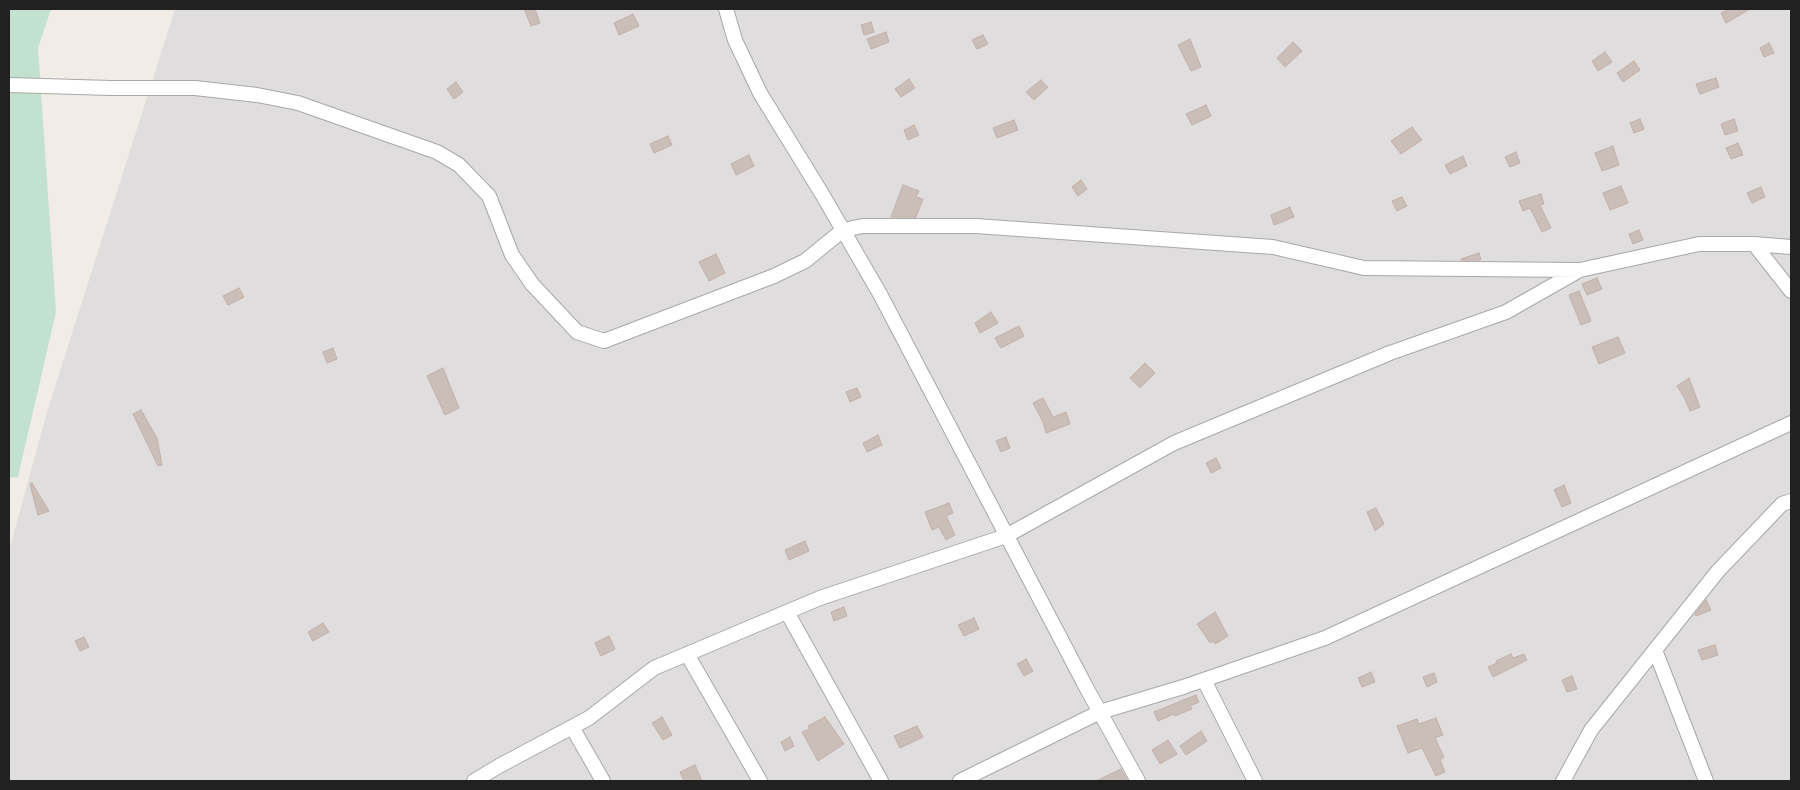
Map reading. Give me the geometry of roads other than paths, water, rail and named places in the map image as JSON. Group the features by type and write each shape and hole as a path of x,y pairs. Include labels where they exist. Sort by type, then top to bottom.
{"street":[{"path":"726,9 735,40 760,93 880,294 1006,536 1138,781"},
{"path":"9,85 195,88 257,95 298,103 437,152 459,165 489,196 512,255 532,284 577,332 604,341 774,276 805,261 843,230 863,226 976,226 1273,247 1364,268 1580,270 1699,244 1754,244 1791,247"},
{"path":"1754,244 1791,291"},
{"path":"480,780 499,766 589,718 654,668 820,598 1006,536 1174,443 1390,353 1506,312 1580,270"},
{"path":"960,781 1100,712 1204,680 1325,638 1791,423"},
{"path":"1563,781 1591,730 1718,571 1782,504 1791,501"},
{"path":"787,612 881,781"},
{"path":"1655,650 1706,781"},
{"path":"686,654 760,781"},
{"path":"1204,680 1255,781"},
{"path":"572,727 603,781"},
{"path":"1572,765 1578,781"}]}
